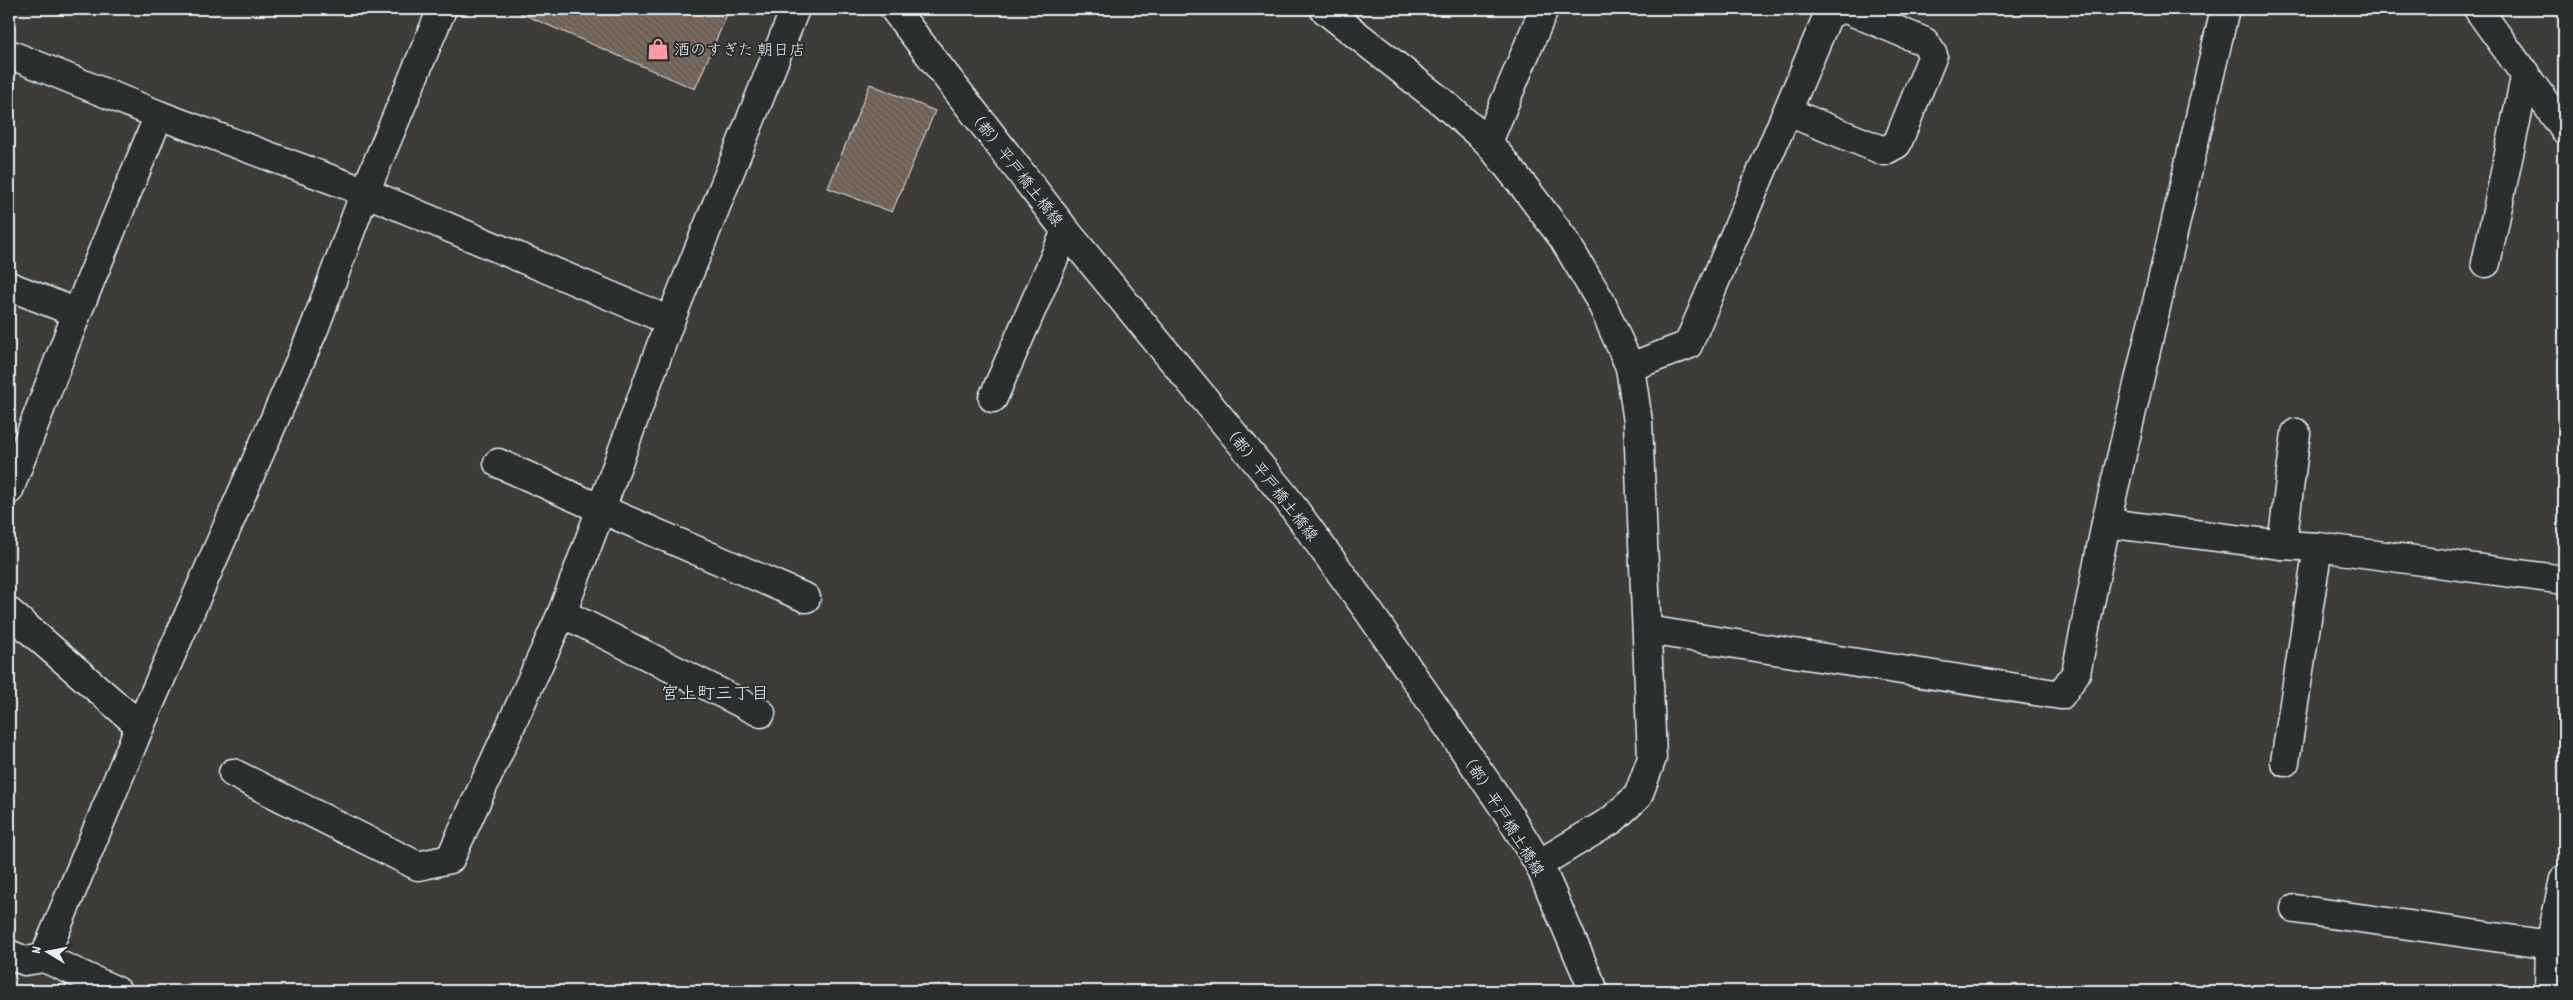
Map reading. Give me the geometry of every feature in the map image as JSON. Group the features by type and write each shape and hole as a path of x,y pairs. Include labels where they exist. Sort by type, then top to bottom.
{"street":[{"path":"44,958 140,726 314,329 365,192 442,9"},
{"path":"233,773 418,866 450,859 562,613 670,321 795,9"},
{"name":"（都）平戸橋土橋線","path":"894,9 1066,231 1284,495 1374,620 1507,812 1539,864 1594,991"},
{"path":"1324,9 1442,102 1488,142 1563,238 1601,302 1630,368 1638,422 1652,758 1638,796 1612,820 1539,864"},
{"path":"1488,142 1544,9"},
{"path":"1630,368 1688,345 1828,15 1841,9"},
{"path":"1788,112 1884,151 1897,144 1933,55 1925,42 1846,9"},
{"path":"1647,630 2061,695 2076,673 2106,523 2225,9"},
{"path":"2478,9 2564,129"},
{"path":"9,54 160,115 365,192 670,321"},
{"path":"2486,263 2526,74"},
{"path":"9,490 77,313 160,115"},
{"path":"993,398 1066,231"},
{"path":"9,286 77,313"},
{"path":"2282,545 2296,433"},
{"path":"498,463 806,598"},
{"path":"2106,523 2282,545 2318,547 2564,580"},
{"path":"2286,762 2318,547"},
{"path":"9,612 140,726"},
{"path":"562,613 761,713"},
{"path":"2549,991 2550,944 2564,880"},
{"path":"2296,909 2550,944"},
{"path":"9,954 25,961 44,958 117,991"}],"building":[{"name":"酒のすぎた 朝日店","path":"511,9 726,9 729,10 695,89"},
{"path":"870,84 935,111 892,212 828,188"}],"place":[{"name":"酒のすぎた 朝日店","path":"658,49"}],"district":[{"name":"宮上町三丁目","path":"715,693"}]}
